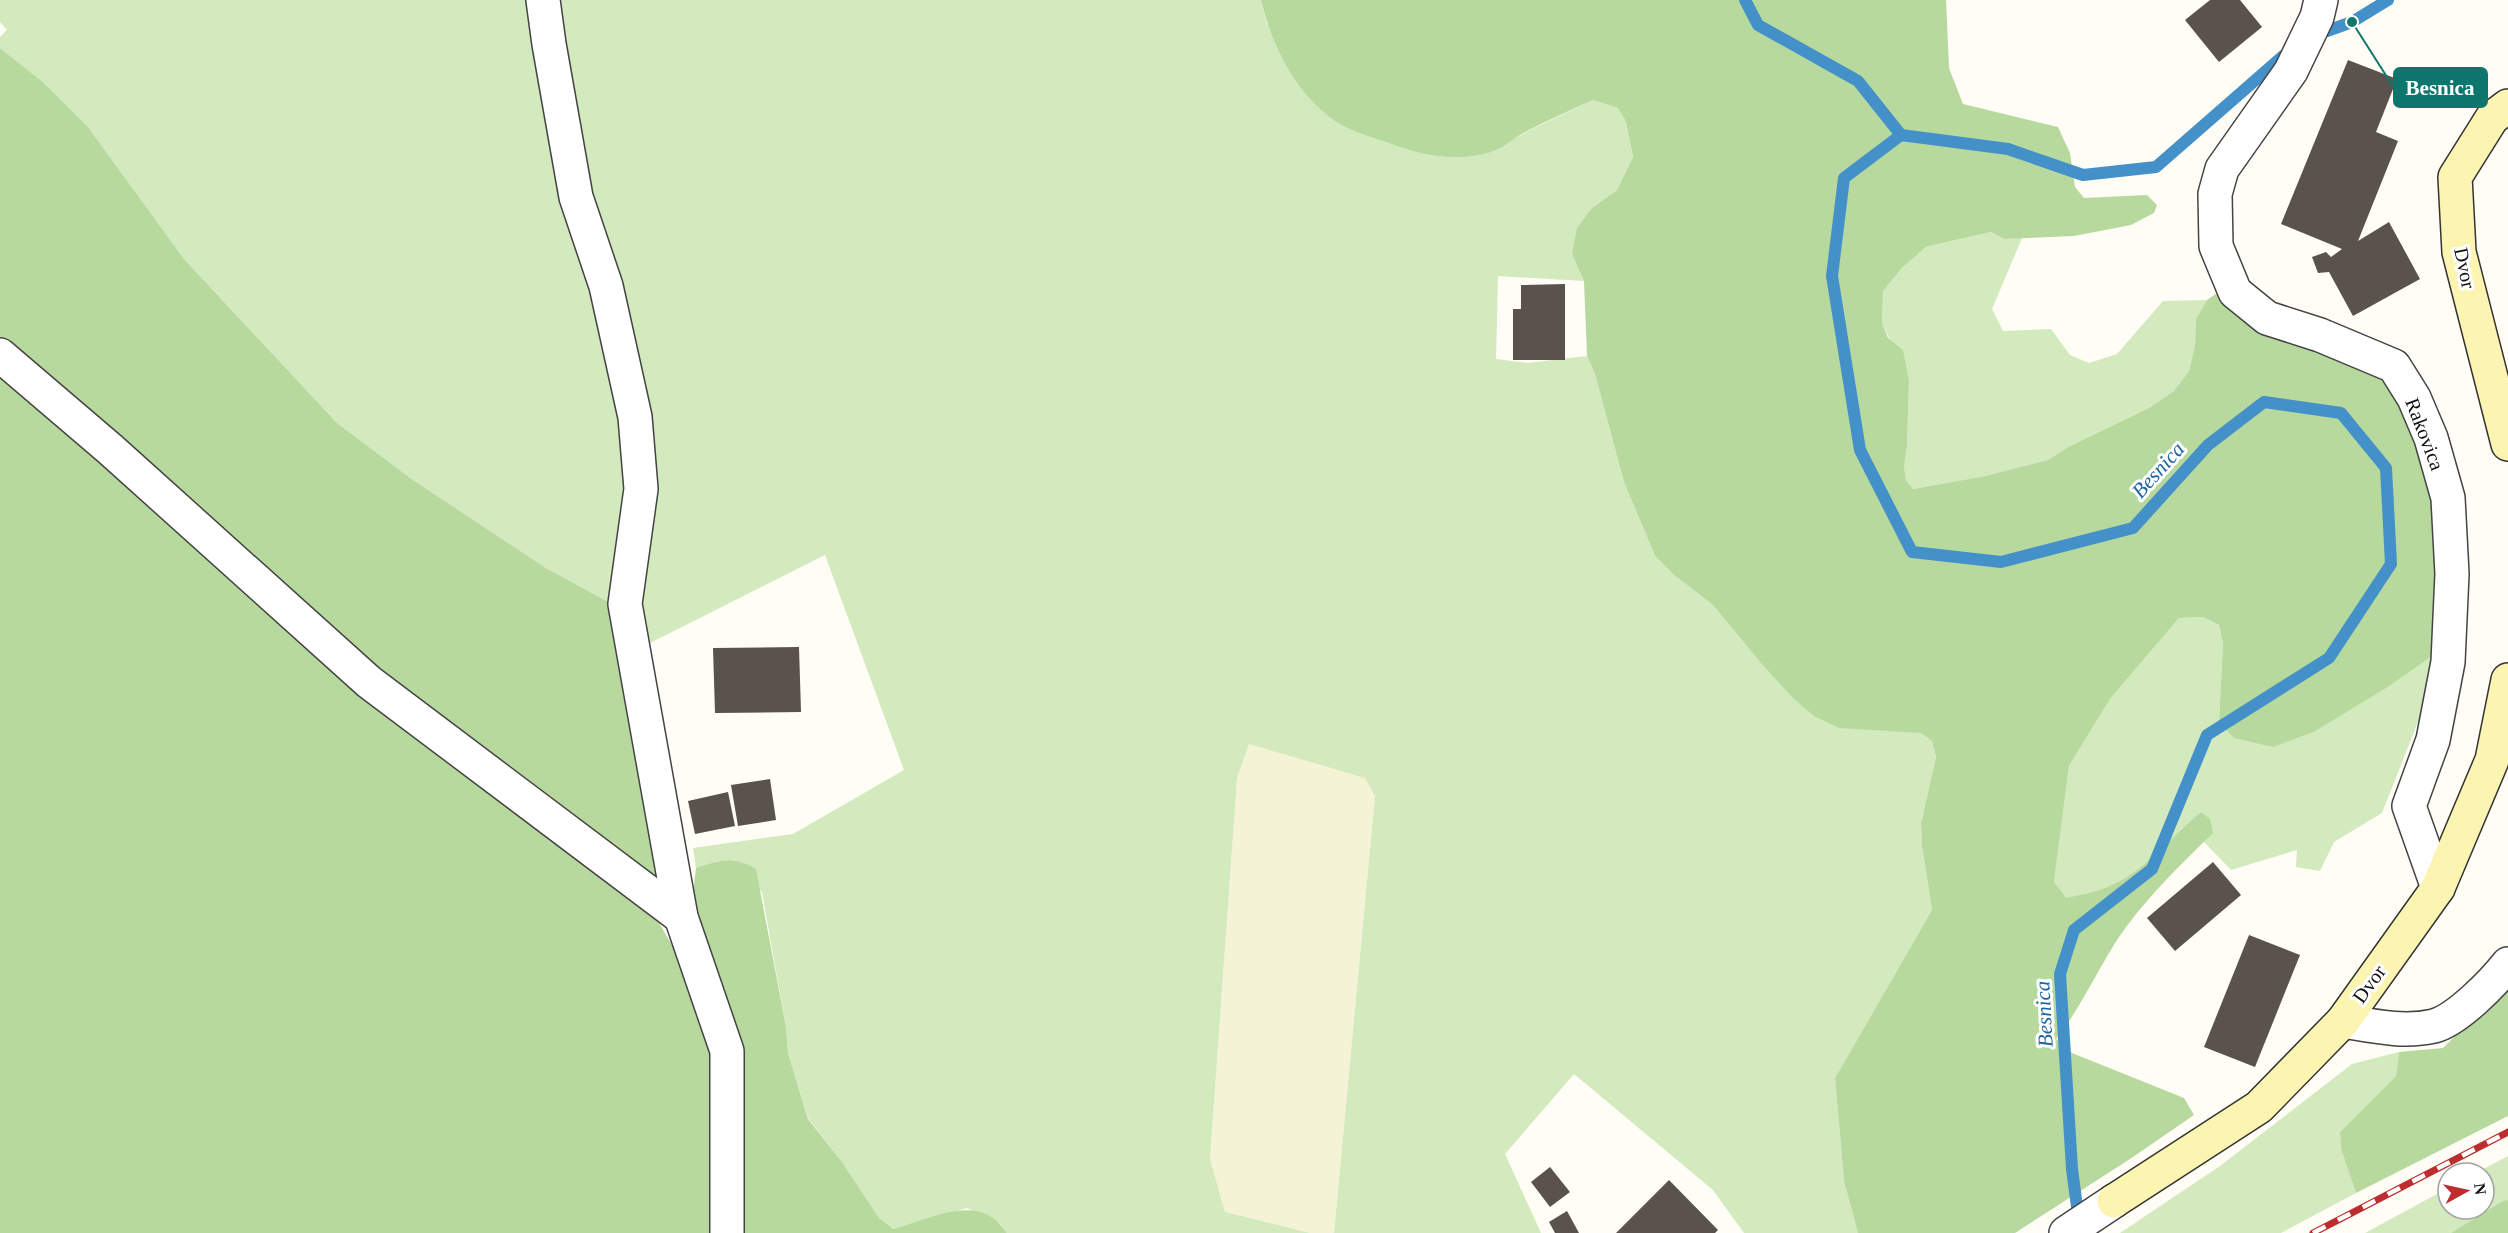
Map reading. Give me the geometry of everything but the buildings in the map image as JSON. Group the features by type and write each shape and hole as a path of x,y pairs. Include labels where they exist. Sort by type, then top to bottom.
{"street":[{"path":"543,0 576,197 606,286 635,417 641,489 625,604 681,917 727,1052 727,1233"},
{"name":"Rakovica","path":"2321,0 2317,17 2291,71 2222,170 2215,194 2216,246 2235,292 2267,318 2320,335 2394,366 2414,398 2431,438 2448,498 2452,574 2448,662 2433,740 2409,806 2438,888"},
{"name":"Dvor","path":"2508,106 2492,118 2455,177 2459,252 2508,444"},
{"path":"0,355 110,449 369,682 681,917"},
{"name":"Dvor","path":"2066,1233 2259,1107 2343,1022 2438,888 2492,760 2508,680"},
{"path":"2343,1022 2394,1029 2436,1026 2467,1006 2508,964"}],"shaded area":[{"path":"1249,744 1366,778 1375,796 1334,1233 1310,1233 1284,1228 1225,1212 1210,1159 1237,778"}],"green space":[{"path":"0,0 532,0 623,423 625,488 612,604 546,568 413,480 337,423 184,259 88,127 43,82 0,48 0,37 7,30 0,22"},
{"path":"554,0 1261,0 1267,24 1492,152 1528,131 1593,100 1618,108 1626,122 1633,157 1617,190 1592,208 1572,254 1584,281 1498,276 1496,359 1527,363 1587,356 1595,374 1624,482 1655,556 1674,575 1713,605 1760,662 1921,733 1932,741 1936,757 1921,823 1922,846 1932,910 1835,1078 1844,1181 1858,1233 1744,1233 1713,1190 1574,1074 1505,1154 1541,1233 1334,1233 1375,796 1365,778 1249,744 1237,778 1210,1159 1225,1212 1310,1233 1007,1233 1001,1224 967,1208 895,1229 879,1218 842,1162 808,1118 788,1053 786,1027 762,892 718,861 696,868 693,848 793,834 904,770 825,555 650,643 637,602 646,564"},
{"path":"1261,0 1946,0 1949,68 1963,104 2058,127 2070,153 2075,187 2084,198 2147,195 2157,205 2154,213 2131,225 2074,236 2004,239 1991,232 1926,247 1902,268 1883,291 1882,323 1888,338 1903,350 1909,381 1907,446 1904,466 1906,480 1913,489 1985,476 2048,460 2068,447 2149,408 2174,391 2189,371 2195,345 2196,319 2207,300 2220,291 2394,371 2442,501 2435,654 2388,687 2314,732 2273,747 2234,738 2219,722 2223,644 2219,625 2203,617 2179,618 2110,699 2069,766 2054,882 2066,898 2097,891 2121,880 2145,863 2201,812 2210,819 2213,833 2138,911 2109,952 2073,1016 2056,1039 2072,1053 2184,1098 2194,1115 2015,1233 1858,1233 1844,1181 1835,1078 1932,910 1922,846 1921,823 1936,757 1932,741 1921,733 1839,728 1814,716 1793,698 1760,662 1713,605 1674,575 1655,556 1624,482 1595,374 1587,356 1584,281 1572,254 1577,228 1592,208 1617,190 1633,157 1626,122 1618,108 1593,100 1527,131 1496,150 1479,155 1441,156 1404,148 1358,132 1333,120 1314,103 1284,62 1265,16"},
{"path":"0,48 43,82 88,127 184,259 337,423 413,480 546,568 612,604 661,850 656,897 658,921 684,966 696,868 712,863 733,861 756,869 786,1027 788,1053 808,1119 842,1162 879,1218 894,1229 940,1214 970,1210 983,1213 996,1220 1007,1233 0,1233"},
{"path":"1991,232 2004,239 2022,238 1992,309 2003,331 2051,329 2070,355 2089,363 2117,354 2163,301 2207,300 2196,319 2195,345 2189,371 2174,391 2149,408 2068,447 2048,460 1985,476 1913,489 1906,480 1904,466 1907,446 1909,381 1882,323 1883,291 1902,268 1926,247"},
{"path":"2203,617 2219,625 2223,644 2219,722 2272,747 2314,732 2388,687 2435,654 2429,694 2382,813 2334,842 2320,871 2296,867 2297,850 2231,870 2204,842 2212,833 2201,812 2157,853 2121,880 2102,889 2066,899 2054,882 2069,766 2110,699 2179,618"},
{"path":"2508,983 2508,1116 2356,1193 2341,1149 2340,1132 2396,1076 2399,1052 2443,1048"},
{"path":"2399,1052 2396,1076 2340,1132 2341,1149 2356,1193 2281,1233 2120,1233 2220,1166 2352,1064"},
{"path":"2508,1156 2508,1200 2496,1207 2496,1162"},
{"path":"2436,1195 2436,1221 2472,1221 2451,1233 2365,1233"},
{"path":"2508,1200 2508,1233 2451,1233 2470,1221 2496,1221 2496,1205"}],"waterway":[{"path":"1745,0 1758,25 1858,81 1901,135"},
{"name":"Besnica","path":"2327,31 2352,22 2388,0"},
{"name":"Besnica","path":"2079,1222 2072,1169 2060,974 2074,930 2152,869 2207,735 2329,658 2391,564 2386,468 2341,413 2264,402 2208,445 2133,528 2001,562 1912,552 1860,450 1832,276 1844,178 1901,135 2008,149 2083,175 2156,167 2283,56"}],"railway":[{"path":"2313,1233 2508,1132"}],"place":[{"name":"Besnica","path":"2352,22"}]}
